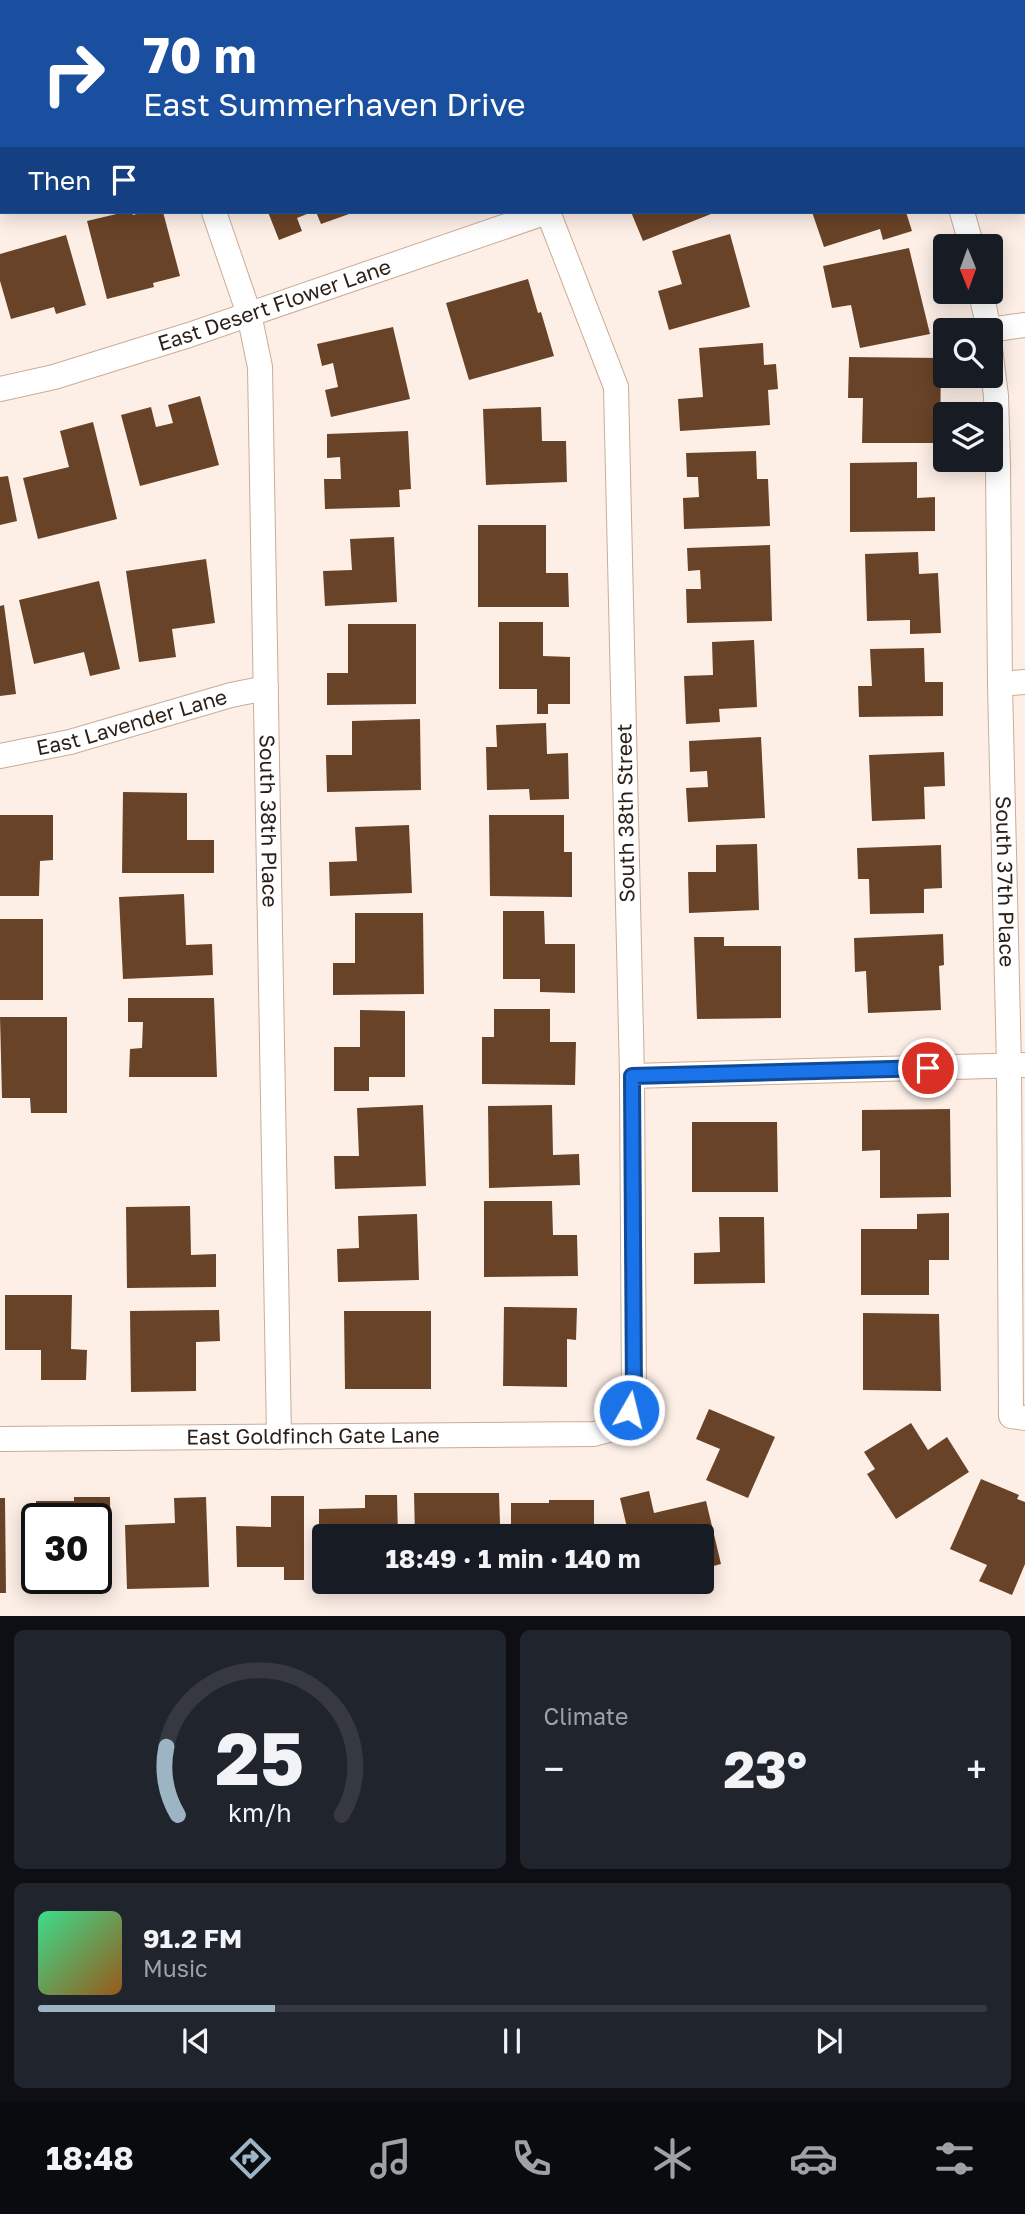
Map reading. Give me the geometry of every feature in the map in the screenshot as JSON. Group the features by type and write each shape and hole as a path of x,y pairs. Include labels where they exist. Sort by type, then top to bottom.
{"street":[{"name":"South 38th Place","path":"215,214 249,314 260,367 279,1437"},
{"name":"East Desert Flower Lane","path":"0,389 54,377 189,335 542,214"},
{"name":"South 38th Street","path":"549,214 616,387 632,1076 634,1394 624,1426"},
{"path":"963,214 968,234"},
{"path":"1003,328 1025,325"},
{"name":"South 37th Place","path":"993,388 997,437 1000,684 1017,1065 1018,1417"},
{"path":"1000,684 1025,682"},
{"name":"East Lavender Lane","path":"0,756 70,742 232,695 266,688"},
{"path":"632,1076 1017,1065"},
{"name":"East Goldfinch Gate Lane","path":"0,1438 594,1434 624,1426"}],"building":[{"path":"117,214 164,214 180,276 153,283 154,287 107,299 87,221"},
{"path":"269,214 307,214 297,218 302,231 279,240"},
{"path":"317,214 349,214 321,224"},
{"path":"632,214 711,214 643,241"},
{"path":"813,214 907,214 912,231 883,240 880,229 824,247"},
{"path":"730,234 750,307 669,330 658,291 682,284 672,251"},
{"path":"66,235 86,305 56,314 54,307 11,319 0,281 0,254"},
{"path":"909,248 930,334 860,348 851,305 832,308 823,266"},
{"path":"528,279 554,356 469,380 446,303"},
{"path":"393,327 410,399 331,417 325,390 338,387 333,363 322,366 317,344"},
{"path":"763,343 764,365 776,364 778,389 768,390 770,425 680,431 678,399 703,397 699,348"},
{"path":"849,357 933,358 933,388 941,388 940,402 933,402 933,443 862,443 863,398 848,398"},
{"path":"200,396 219,465 140,486 121,415 151,407 156,427 173,423 168,405"},
{"path":"541,407 542,441 566,441 567,482 486,485 483,409"},
{"path":"93,422 117,519 38,539 23,478 69,467 60,431"},
{"path":"408,431 411,489 399,490 400,507 325,509 324,479 341,479 340,457 327,458 327,434"},
{"path":"756,451 757,479 768,479 770,526 684,529 683,498 699,497 698,477 687,477 686,453"},
{"path":"917,462 917,498 935,497 935,531 850,532 850,463"},
{"path":"8,476 17,521 0,525 0,477"},
{"path":"478,525 546,525 546,573 568,573 569,607 478,607"},
{"path":"394,537 397,602 325,606 323,571 352,570 350,539"},
{"path":"770,545 772,621 687,623 686,589 701,589 700,570 688,571 687,548"},
{"path":"918,552 919,574 938,573 941,633 910,634 910,620 867,621 865,554"},
{"path":"206,559 215,623 172,629 176,657 139,662 126,571"},
{"path":"99,581 120,669 90,676 84,652 34,664 19,600"},
{"path":"4,605 16,694 0,696 0,606"},
{"path":"499,622 543,622 543,656 570,657 570,704 548,704 548,714 537,714 537,689 499,689"},
{"path":"348,624 416,624 416,704 327,705 327,673 348,673"},
{"path":"754,640 757,707 719,709 720,722 686,724 684,676 713,675 712,642"},
{"path":"924,648 925,682 943,682 943,716 859,717 858,686 872,686 870,649"},
{"path":"420,719 421,790 327,792 326,755 352,755 352,721"},
{"path":"546,723 547,754 568,753 569,799 530,800 529,789 487,790 486,747 497,747 496,725"},
{"path":"761,737 765,818 688,822 686,788 708,787 707,771 690,772 689,741"},
{"path":"944,752 945,786 924,787 925,819 872,821 869,755"},
{"path":"123,792 187,793 187,840 214,840 214,873 122,873"},
{"path":"0,815 53,815 53,860 40,861 39,896 0,896"},
{"path":"489,815 564,815 564,852 572,852 572,897 490,896"},
{"path":"409,825 412,893 330,896 329,862 357,861 355,827"},
{"path":"757,844 759,910 689,913 688,872 716,872 716,845"},
{"path":"941,845 942,888 924,889 924,913 870,914 869,879 858,879 857,848"},
{"path":"184,894 186,945 212,944 213,975 123,979 119,897"},
{"path":"503,911 544,911 545,944 575,944 575,993 540,992 540,979 503,979"},
{"path":"355,913 423,913 424,994 333,995 333,963 355,963"},
{"path":"0,919 43,919 43,1000 0,1000"},
{"path":"943,934 944,965 939,966 941,1010 868,1013 866,971 855,972 854,938"},
{"path":"694,937 724,937 724,946 781,946 781,1018 697,1019"},
{"path":"128,998 214,998 217,1077 129,1077 130,1049 142,1048 143,1022 128,1022"},
{"path":"494,1009 550,1009 550,1042 576,1042 575,1085 482,1084 482,1037 494,1037"},
{"path":"360,1010 405,1011 405,1077 369,1077 369,1091 334,1091 334,1047 360,1047"},
{"path":"0,1017 67,1017 67,1113 31,1113 30,1098 2,1098"},
{"path":"423,1105 426,1186 335,1189 334,1156 359,1156 357,1108"},
{"path":"552,1105 553,1155 579,1154 580,1185 489,1188 488,1106"},
{"path":"950,1109 951,1197 880,1198 880,1150 862,1151 862,1110"},
{"path":"692,1122 777,1122 778,1192 692,1192"},
{"path":"484,1201 552,1201 553,1235 577,1235 578,1276 484,1277"},
{"path":"190,1206 191,1255 216,1254 216,1287 127,1288 126,1207"},
{"path":"949,1213 949,1260 929,1260 929,1295 861,1295 861,1229 917,1229 917,1214"},
{"path":"417,1214 419,1280 338,1282 337,1249 359,1248 358,1216"},
{"path":"719,1217 764,1217 765,1283 694,1284 694,1253 720,1252"},
{"path":"5,1295 72,1295 71,1349 87,1350 86,1380 41,1380 41,1350 5,1350"},
{"path":"504,1307 577,1308 576,1340 567,1339 567,1387 503,1386"},
{"path":"219,1310 220,1341 196,1342 196,1391 131,1392 130,1311"},
{"path":"344,1311 431,1311 431,1389 345,1389"},
{"path":"863,1313 939,1314 941,1391 863,1390"},
{"path":"709,1409 775,1437 748,1498 706,1480 720,1449 696,1439"},
{"path":"911,1423 928,1450 947,1437 969,1472 896,1519 867,1474 875,1469 864,1452"},
{"path":"981,1479 1019,1495 1017,1499 1025,1502 1025,1564 1012,1595 979,1581 987,1565 950,1549"},
{"path":"649,1491 654,1513 706,1501 711,1524 626,1524 620,1498"},
{"path":"414,1493 499,1493 500,1524 415,1524"},
{"path":"365,1495 397,1495 398,1524 319,1524 319,1509 365,1508"},
{"path":"271,1496 304,1496 304,1580 284,1580 284,1567 237,1567 236,1526 271,1527"},
{"path":"74,1497 110,1497 110,1503 36,1503 36,1501 74,1501"},
{"path":"206,1497 209,1587 127,1589 125,1525 175,1523 174,1498"},
{"path":"0,1498 5,1498 6,1593 0,1593"},
{"path":"549,1500 594,1500 594,1524 511,1524 511,1503 549,1503"},
{"path":"714,1535 721,1564 714,1566"}],"route":[{"path":"629,1410 634,1394 632,1076 928,1068"}]}
